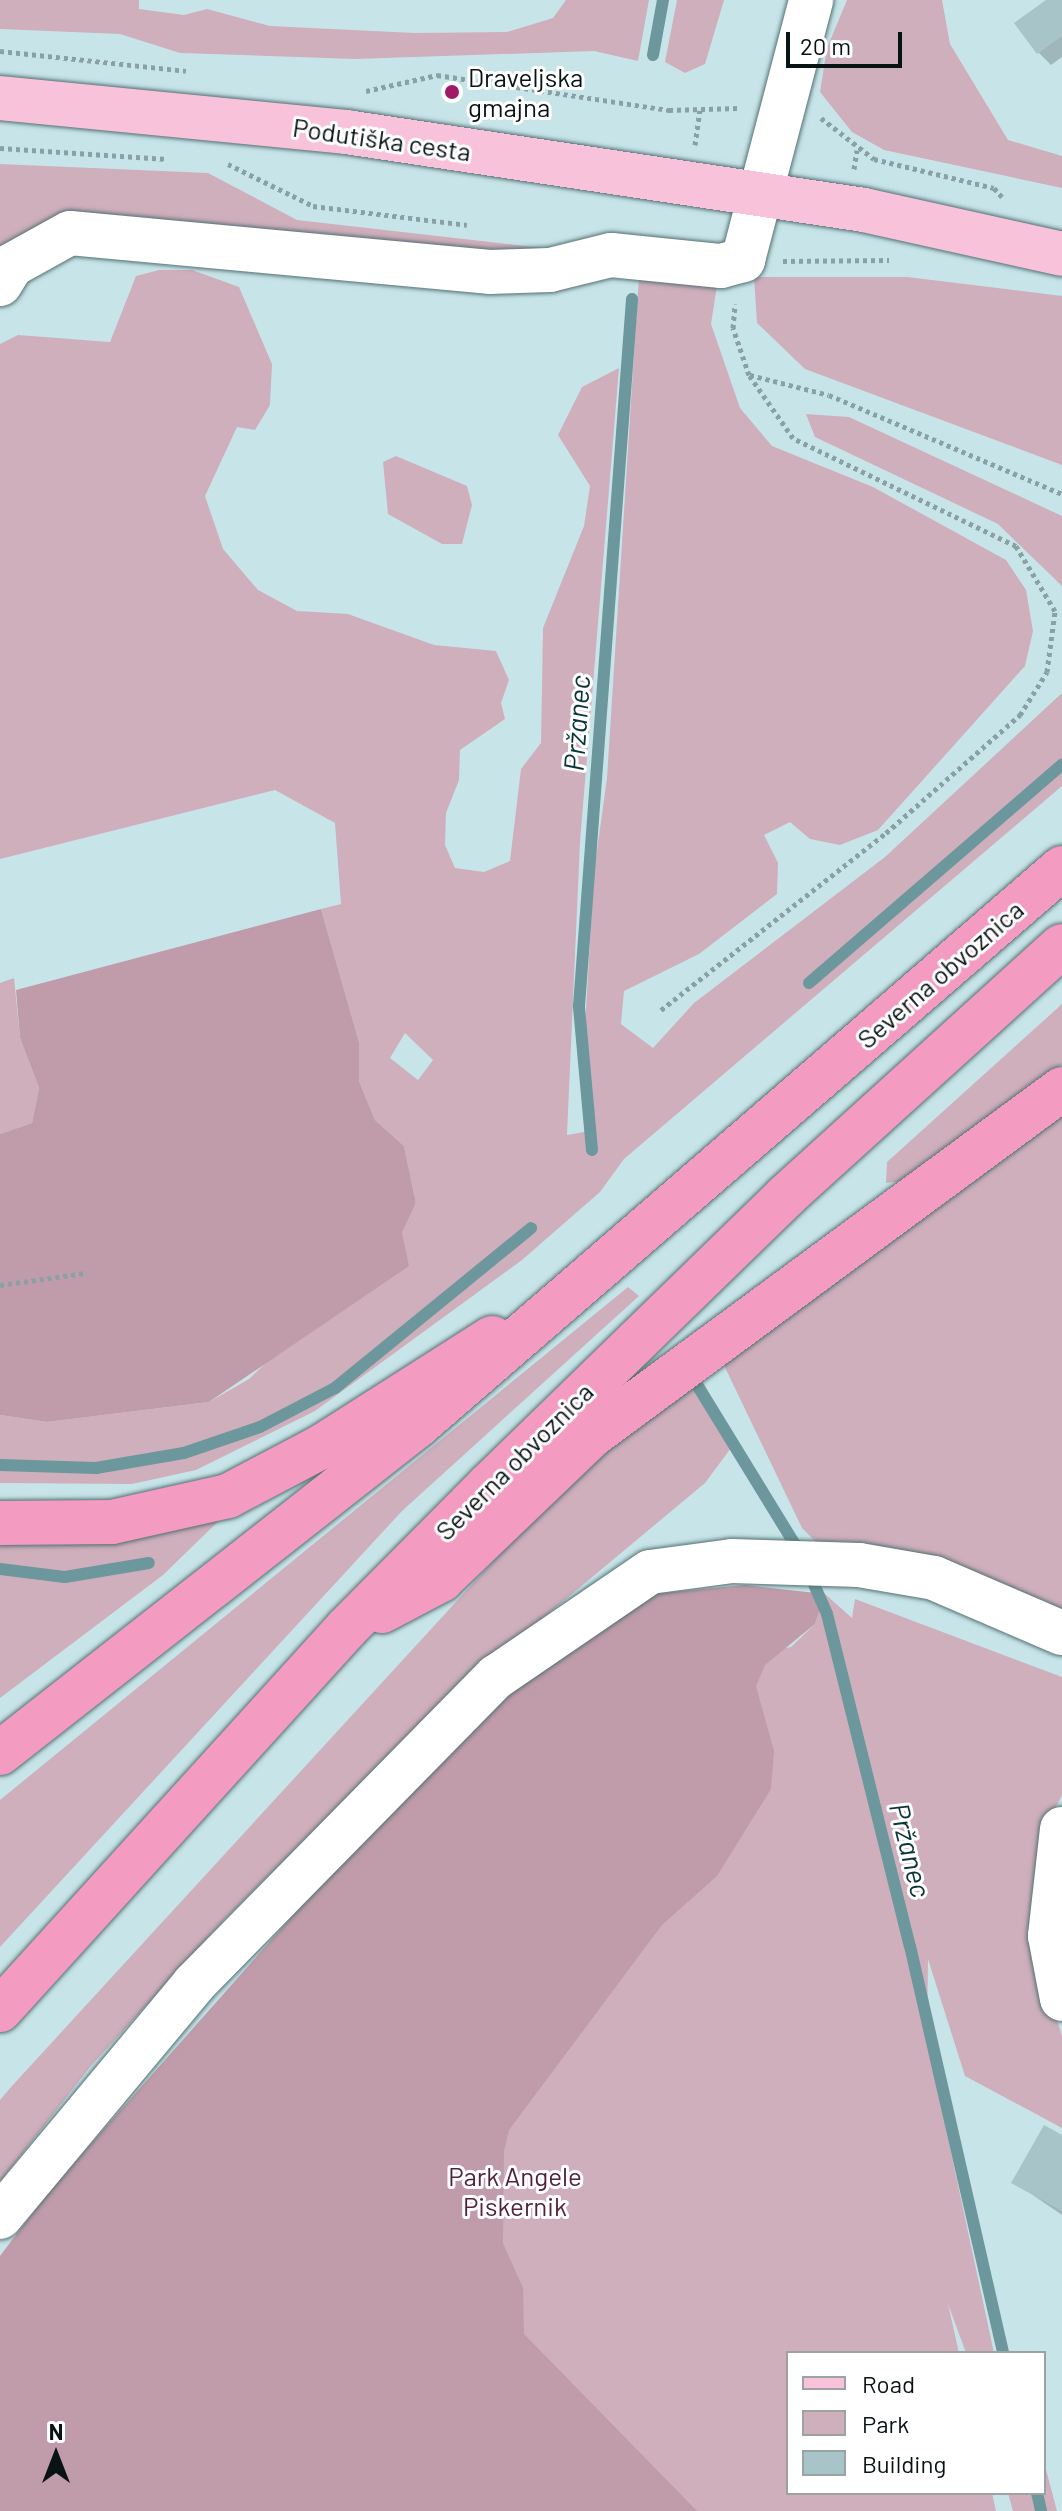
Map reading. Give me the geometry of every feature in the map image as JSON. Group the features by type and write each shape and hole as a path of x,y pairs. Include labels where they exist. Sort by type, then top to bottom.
{"highway":[{"name":"Severna obvoznica","path":"564,1299 1062,868"},
{"name":"Severna obvoznica","path":"0,2010 347,1628 636,1339 1062,946"},
{"path":"347,1628 441,1580 591,1436 1062,1089"},
{"path":"0,1523 112,1522 228,1496 564,1299"},
{"path":"0,1753 301,1520 564,1299"}],"main road":[{"name":"Podutiška cesta","path":"0,98 346,132 761,195 1062,254"}],"street":[{"path":"0,284 12,265 70,233 489,272 550,270 611,255 721,266 743,260 811,0"},
{"path":"0,2217 194,1984 496,1677 650,1572 732,1561 859,1565 934,1578 1062,1633"},
{"path":"1062,1829 1050,1936 1062,1999"}],"path":[{"path":"0,51 202,73"},
{"name":"Podutiška cesta","path":"355,94 437,75 669,110 744,109"},
{"path":"820,118 831,119 857,150"},
{"path":"0,148 182,161"},
{"path":"212,163 313,206 481,227"},
{"path":"661,1010 886,833 1020,715 1047,672 1055,611 1016,546 793,438 749,375 733,328 743,260"},
{"path":"749,375 829,395 1062,494"},
{"path":"0,1285 85,1273"}],"green space":[{"path":"0,0 139,0 139,9 184,15 207,9 270,26 415,33 507,32 553,18 566,0 649,0 638,61 594,51 355,59 180,53 120,34 0,29"},
{"path":"677,0 724,0 705,64 685,73 665,62"},
{"path":"847,0 942,0 950,44 1008,140 1062,156 1062,188 884,150 852,132 820,92 827,48"},
{"path":"0,164 208,173 297,220 542,248 550,270 70,233 0,284"},
{"path":"159,270 192,270 239,287 272,364 270,405 255,430 237,427 205,496 223,549 258,590 297,611 348,614 434,645 496,651 509,680 501,703 505,719 460,750 459,780 446,813 445,845 455,868 484,872 510,861 521,769 541,743 543,628 584,526 590,486 558,435 582,387 619,368 580,842 567,1135 590,1131 582,1079 594,872 607,778 639,276 719,273 711,324 740,408 772,446 873,487 1006,560 1026,590 1033,631 1025,666 878,830 840,845 810,839 790,822 764,835 778,863 777,894 699,954 624,991 621,1024 653,1048 694,1003 885,857 1062,693 1062,786 624,1159 600,1192 522,1260 315,1411 196,1470 132,1484 0,1483 0,1415 47,1422 209,1402 249,1379 402,1233 416,1203 404,1146 375,1120 359,1081 359,1042 321,909 341,904 335,823 275,790 0,859 0,344 18,335 110,342 136,276","holes":["405,1033 433,1060 418,1080 390,1058"]},
{"path":"754,277 907,277 1062,296 1062,465 805,369 757,323"},
{"path":"806,414 849,417 1062,516 1062,586 998,524 815,437"},
{"path":"396,456 467,486 472,505 462,544 442,544 388,514 383,462"},
{"path":"14,978 20,1038 39,1088 32,1123 0,1134 0,983"},
{"path":"1062,1004 1062,1064 903,1181 886,1183 887,1162"},
{"path":"1062,1109 1062,1614 1046,1601 818,1544 802,1528 721,1359"},
{"path":"628,1287 639,1296 402,1511 0,1947 0,1800"},
{"path":"700,1374 731,1448 705,1483 446,1699 225,1919 90,2067 0,2182 0,2100 11,2087 566,1482"},
{"path":"232,1508 163,1575 0,1698 0,1536 60,1545 151,1534"},
{"name":"Park Angele Piskernik","path":"825,1594 852,1618 855,1599 1062,1677 1062,1795 1050,1819 1043,1974 1062,2036 1062,2128 965,2076 928,1959 927,2040 994,2351 965,2351 948,2304 959,2351 786,2351 786,2495 992,2495 996,2511 0,2511 540,1690 791,1647 815,1624"},
{"path":"1046,2470 1057,2511 1013,2511 1009,2495 1046,2495"}],"shaded area":[{"path":"321,909 359,1042 359,1081 375,1120 404,1146 416,1203 402,1233 409,1266 209,1402 47,1422 0,1415 0,1134 32,1123 39,1088 20,1038 16,990"},
{"name":"Park Angele Piskernik","path":"745,1585 825,1594 815,1624 765,1665 756,1686 774,1751 771,1789 717,1876 662,1925 509,2130 504,2151 503,2243 523,2288 524,2334 697,2511 0,2511 0,2256 49,2191 328,1876 517,1679 651,1594"}],"building":[{"path":"1046,0 1062,0 1062,36 1037,54 1014,23"},
{"path":"1044,2125 1062,2135 1062,2211 1011,2183"}],"waterway":[{"name":"Pržanec","path":"653,55 663,0"},
{"name":"Pržanec","path":"592,1150 579,1006 632,299"},
{"path":"809,983 1062,765"},
{"path":"0,1465 96,1468 184,1453 260,1427 335,1388 531,1228"},
{"name":"Pržanec","path":"699,1388 802,1556"},
{"path":"0,1569 65,1577 149,1563"},
{"name":"Pržanec","path":"809,1573 827,1614 910,1946 1003,2351"},
{"name":"Pržanec","path":"1037,2495 1041,2511"}],"place":[{"name":"Draveljska gmajna","path":"452,92"}]}
